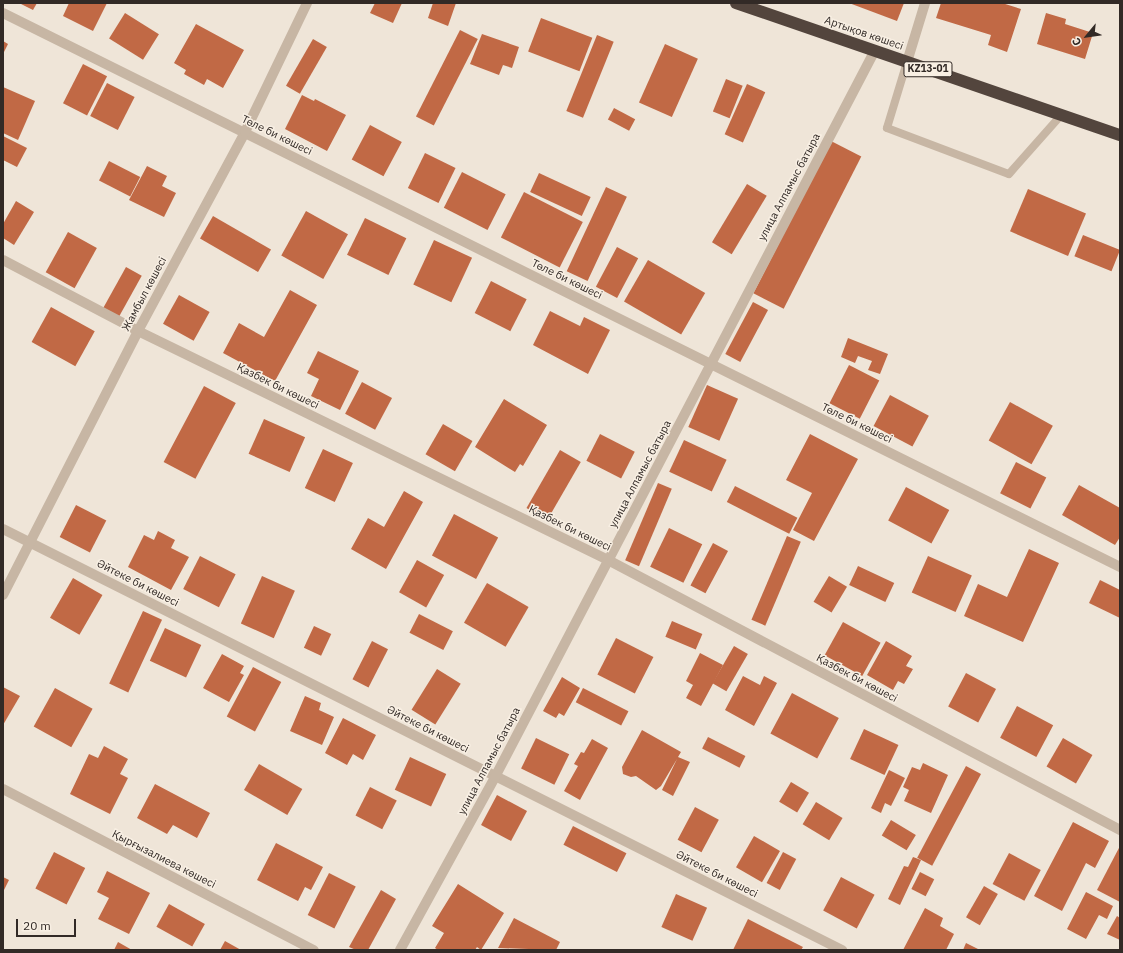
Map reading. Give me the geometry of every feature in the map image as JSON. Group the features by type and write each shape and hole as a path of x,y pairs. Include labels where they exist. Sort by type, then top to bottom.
{"highway":[{"name":"Артықов көшесі","path":"736,3 1120,135"}],"street":[{"name":"Жамбыл көшесі","path":"3,595 138,331 244,132 307,3"},
{"path":"907,62 925,3"},
{"name":"Төле би көшесі","path":"3,13 1120,567"},
{"name":"улица Алпамыс батыра","path":"400,950 495,777 874,50"},
{"name":"Қазбек би көшесі","path":"3,260 138,331 608,560 1120,830"},
{"name":"Әйтеке би көшесі","path":"3,529 842,950"},
{"name":"Қырғызалиева көшесі","path":"3,789 314,950"}],"lane":[{"path":"907,62 887,128 1009,174 1062,114"}],"building":[{"path":"19,3 37,3 33,10"},
{"path":"69,3 107,3 93,31 63,16"},
{"path":"375,3 402,3 393,23 370,13"},
{"path":"433,3 456,3 448,26 428,18"},
{"path":"849,3 904,3 897,21"},
{"path":"941,3 1002,3 1021,9 1007,52 988,45 991,35 936,18"},
{"path":"125,13 159,34 143,60 109,38"},
{"path":"1046,13 1066,19 1065,24 1093,33 1085,59 1037,44"},
{"path":"541,18 592,38 579,71 528,52"},
{"path":"196,24 244,50 223,88 207,79 204,85 184,74 186,70 174,63"},
{"path":"460,30 478,39 434,126 416,116"},
{"path":"482,34 519,47 512,68 503,65 499,75 470,64"},
{"path":"597,35 614,42 583,118 566,111"},
{"path":"313,39 327,47 300,94 286,86"},
{"path":"3,41 8,44 3,54"},
{"path":"665,44 698,59 672,117 639,102"},
{"path":"83,64 107,76 87,115 63,103"},
{"path":"726,79 743,86 730,118 713,111"},
{"path":"107,83 135,97 118,130 90,116"},
{"path":"747,84 765,92 743,142 725,134"},
{"path":"3,87 35,101 18,140 3,133"},
{"path":"302,95 314,101 315,99 346,115 327,151 285,129"},
{"path":"614,108 635,119 629,131 608,119"},
{"path":"370,125 402,142 383,176 352,159"},
{"path":"3,136 27,148 17,167 3,160"},
{"path":"831,141 861,156 784,309 753,293"},
{"path":"425,153 456,168 438,203 408,188"},
{"path":"109,161 140,177 130,196 99,181"},
{"path":"147,166 167,176 162,186 176,193 164,217 129,200"},
{"path":"462,172 506,194 487,230 444,208"},
{"path":"539,173 591,197 582,216 530,192"},
{"path":"747,184 767,196 732,254 712,242"},
{"path":"606,187 627,197 588,281 567,271"},
{"path":"1028,189 1086,214 1068,256 1010,231"},
{"path":"524,192 583,222 560,267 501,237"},
{"path":"16,201 34,212 14,245 3,238 3,224"},
{"path":"306,211 348,234 323,279 281,256"},
{"path":"213,216 271,250 258,272 200,239"},
{"path":"365,218 406,238 388,275 347,255"},
{"path":"68,232 97,248 75,288 46,272"},
{"path":"1083,235 1120,250 1111,271 1074,256"},
{"path":"434,240 472,258 451,302 413,284"},
{"path":"617,247 638,258 617,298 596,287"},
{"path":"648,260 705,293 681,335 624,302"},
{"path":"126,267 142,276 119,317 103,308"},
{"path":"491,281 527,299 510,331 475,313"},
{"path":"290,290 317,305 275,381 223,353 239,323 264,337"},
{"path":"179,295 210,312 194,341 163,324"},
{"path":"753,302 768,310 740,362 725,354"},
{"path":"51,307 95,331 75,366 32,342"},
{"path":"550,311 580,326 584,317 610,330 588,374 533,345"},
{"path":"848,338 888,354 880,374 868,370 872,361 858,356 855,363 841,357"},
{"path":"318,351 359,371 340,410 311,396 319,379 307,373"},
{"path":"849,365 879,380 860,419 829,403"},
{"path":"362,382 392,398 375,430 345,414"},
{"path":"707,385 738,399 719,441 688,427"},
{"path":"204,386 236,403 195,479 164,462"},
{"path":"890,395 929,416 912,447 874,426"},
{"path":"504,399 547,425 523,466 520,464 515,472 475,447"},
{"path":"1010,402 1053,426 1032,464 989,440"},
{"path":"264,419 305,437 290,472 249,454"},
{"path":"443,424 472,441 455,471 426,454"},
{"path":"600,434 635,452 621,478 586,461"},
{"path":"810,434 858,459 814,541 793,530 812,493 786,480"},
{"path":"684,440 727,460 712,492 669,472"},
{"path":"323,449 353,463 335,502 305,488"},
{"path":"560,450 581,462 547,520 526,508"},
{"path":"1016,462 1046,477 1030,509 1000,493"},
{"path":"658,483 672,489 639,566 625,560"},
{"path":"1079,485 1120,508 1120,537 1115,545 1062,515"},
{"path":"735,486 797,518 789,534 727,502"},
{"path":"906,487 949,510 931,544 888,521"},
{"path":"404,491 423,502 386,569 351,549 368,518 384,527"},
{"path":"76,505 106,520 90,553 60,537"},
{"path":"454,514 498,537 476,579 432,555"},
{"path":"669,528 702,544 683,583 650,567"},
{"path":"158,531 175,540 171,548 189,557 171,590 128,567 144,535 154,540"},
{"path":"787,536 801,542 765,626 751,620"},
{"path":"713,543 728,551 705,593 690,585"},
{"path":"1029,549 1059,563 1023,642 964,616 978,584 1007,597"},
{"path":"200,556 236,574 219,607 183,589"},
{"path":"928,556 972,576 956,612 912,593"},
{"path":"417,560 444,575 426,607 399,592"},
{"path":"858,566 894,583 885,602 849,585"},
{"path":"262,576 295,591 274,638 241,624"},
{"path":"829,576 847,587 832,613 814,602"},
{"path":"73,578 102,595 79,635 50,618"},
{"path":"1100,580 1120,590 1120,618 1089,603"},
{"path":"487,583 529,607 506,647 464,623"},
{"path":"143,611 162,620 128,692 109,684"},
{"path":"419,614 453,631 443,650 409,633"},
{"path":"672,621 702,634 696,650 665,637"},
{"path":"843,622 881,643 862,676 825,655"},
{"path":"314,626 331,634 321,656 304,648"},
{"path":"165,628 201,645 186,678 150,661"},
{"path":"616,638 653,657 635,694 597,675"},
{"path":"372,641 388,649 369,687 352,679"},
{"path":"886,641 912,656 906,666 913,669 904,684 898,681 893,690 867,675"},
{"path":"734,646 748,654 726,691 712,683"},
{"path":"700,653 723,665 701,706 686,698 693,685 686,681"},
{"path":"222,654 244,666 240,673 244,675 229,702 203,688"},
{"path":"253,667 281,682 255,731 227,716"},
{"path":"437,669 461,684 435,725 412,710"},
{"path":"966,673 996,689 978,723 948,707"},
{"path":"743,676 760,685 764,676 777,683 754,726 725,710"},
{"path":"562,677 580,688 564,716 559,713 556,718 543,711"},
{"path":"3,687 20,696 3,725"},
{"path":"55,688 93,709 71,747 34,726"},
{"path":"583,688 628,711 621,725 576,702"},
{"path":"792,693 839,718 817,758 770,734"},
{"path":"305,696 321,703 319,710 334,717 322,745 290,731"},
{"path":"1017,706 1053,725 1036,757 1000,738"},
{"path":"343,718 376,735 363,760 353,754 347,765 325,753"},
{"path":"864,729 898,745 884,775 850,759"},
{"path":"642,730 681,752 678,757 690,762 673,796 662,790 677,759 661,786 656,790 636,776 631,777 623,774 622,767"},
{"path":"708,737 745,756 740,768 702,749"},
{"path":"536,738 569,754 554,785 521,769"},
{"path":"1063,738 1092,755 1076,784 1046,767"},
{"path":"592,739 608,748 580,800 564,791 578,766 574,764 581,752 584,753"},
{"path":"104,746 128,759 120,774 128,778 110,814 70,794 89,754 98,758"},
{"path":"410,757 446,774 431,807 395,790"},
{"path":"923,763 948,775 931,813 904,801 909,790 903,787 912,767 920,770"},
{"path":"259,764 302,789 287,815 244,790"},
{"path":"966,766 981,774 932,866 917,858"},
{"path":"889,770 905,778 891,806 885,803 881,813 871,808"},
{"path":"791,782 809,793 797,813 779,802"},
{"path":"155,784 210,813 197,838 173,825 167,834 137,818"},
{"path":"370,787 397,801 382,829 355,816"},
{"path":"497,795 527,811 511,841 481,825"},
{"path":"816,802 843,818 829,840 803,824"},
{"path":"695,807 719,820 701,852 678,840"},
{"path":"891,820 916,835 907,850 882,835"},
{"path":"1073,822 1109,841 1095,868 1086,863 1062,911 1034,896"},
{"path":"573,826 626,853 617,872 563,845"},
{"path":"754,836 780,851 762,882 736,867"},
{"path":"276,843 323,867 311,890 305,887 298,901 257,880"},
{"path":"1120,846 1120,902 1097,890"},
{"path":"54,852 85,868 67,904 35,889"},
{"path":"783,852 796,859 780,890 767,883"},
{"path":"1009,853 1041,870 1024,901 993,884"},
{"path":"913,857 921,860 900,905 888,899 904,866 908,867"},
{"path":"107,871 150,893 129,934 98,919 109,898 97,892"},
{"path":"920,872 934,879 926,896 911,889"},
{"path":"329,873 356,887 334,928 308,915"},
{"path":"3,877 9,880 3,892"},
{"path":"841,877 875,895 857,928 823,911"},
{"path":"458,884 504,913 481,950 477,947 475,950 438,950 435,948 444,933 432,926"},
{"path":"984,886 998,894 980,925 966,917"},
{"path":"381,890 396,899 368,950 356,950 349,947"},
{"path":"1086,892 1113,906 1107,919 1099,915 1086,939 1067,929"},
{"path":"676,894 707,908 692,941 661,927"},
{"path":"169,904 205,924 192,947 156,927"},
{"path":"925,908 943,918 940,926 954,934 946,950 903,950"},
{"path":"1117,916 1120,918 1120,940 1107,934"},
{"path":"514,918 560,942 556,950 498,948"},
{"path":"748,919 803,947 801,950 733,950"},
{"path":"225,941 241,950 220,950"},
{"path":"118,942 132,950 114,950"},
{"path":"966,943 980,950 963,950"}]}
